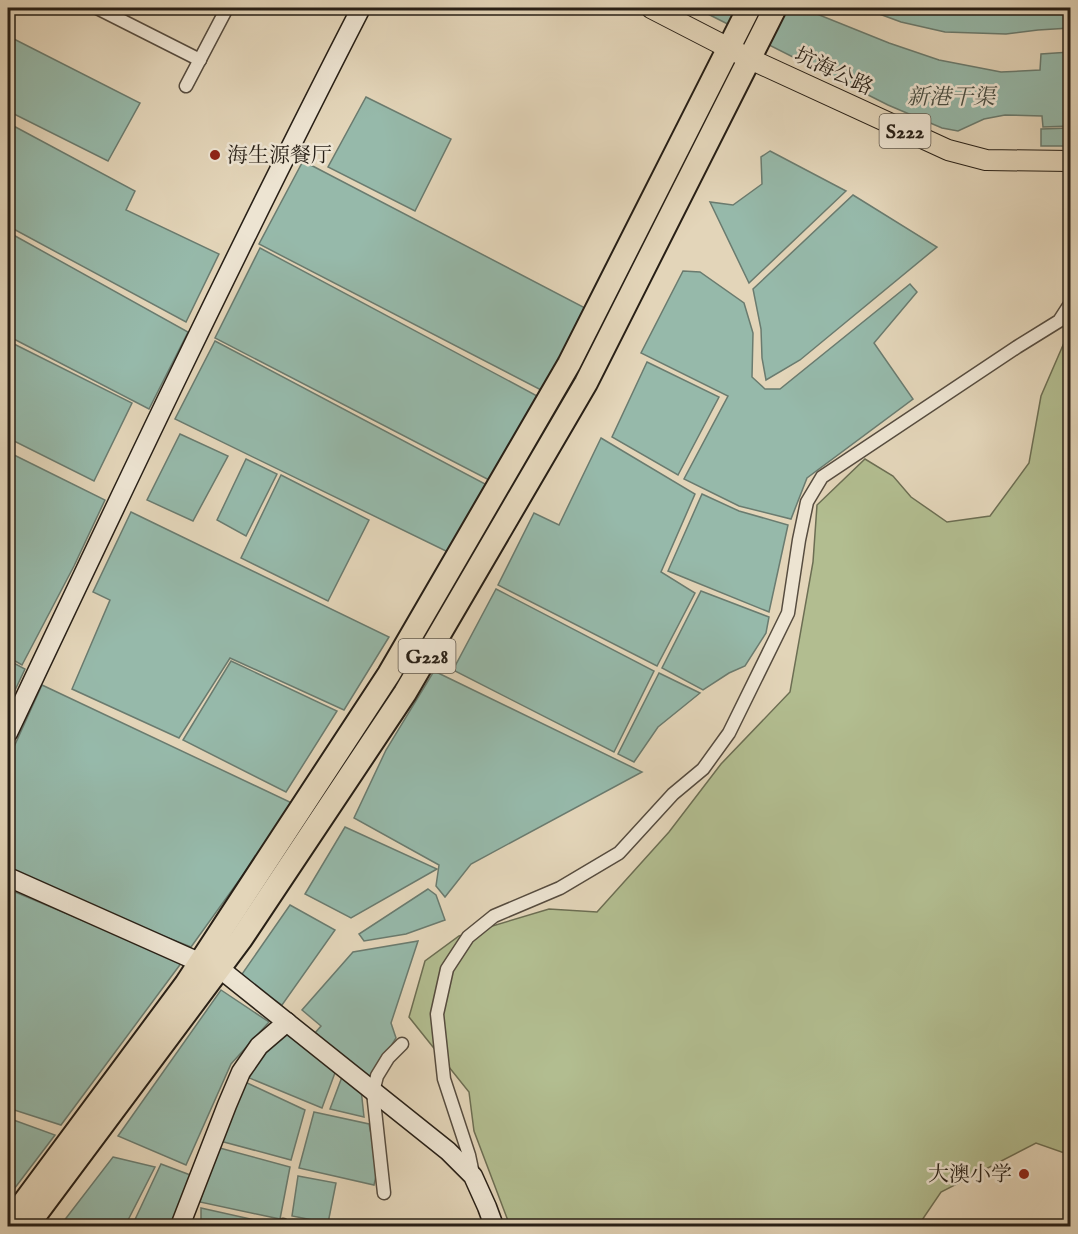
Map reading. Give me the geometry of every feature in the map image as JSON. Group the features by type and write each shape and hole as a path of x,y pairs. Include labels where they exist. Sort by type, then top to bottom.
{"highway":[{"name":"G228","path":"232,933 389,674 569,364 749,8"},
{"name":"G228","path":"27,1227 209,965 405,693 586,383 775,8"},
{"name":"G228","path":"8,1224 193,989"}],"main road":[{"name":"S222","path":"651,8 754,50"},
{"name":"坑海公路","path":"754,50 948,150 986,160 1071,161"}],"street":[{"path":"97,8 200,60"},
{"path":"186,86 228,8"},
{"path":"8,733 194,343 312,101 361,8"},
{"path":"494,1227 473,1176 469,1155 444,1079 437,1014 447,969 468,937 494,916 560,888 619,853 673,794 703,770 729,733 788,614 798,540 807,502 822,477 1059,321 1071,304"},
{"path":"8,877 209,965 287,1022 448,1151 473,1176"},
{"path":"180,1227 241,1072 259,1046 287,1022"},
{"path":"384,1193 373,1092 377,1076 388,1058 402,1044"}],"shaded area":[{"path":"948,8 1070,8 1070,10 976,14 948,11"},
{"path":"1070,329 1070,1155 1036,1143 941,1192 918,1226 510,1226 474,1131 469,1092 409,1017 425,961 459,936 549,909 597,912 669,832 721,764 790,692 813,562 817,505 865,459 893,476 911,497 947,522 990,516 1029,463 1041,396"}],"water":[{"name":"新港干渠","path":"696,8 802,8 889,43 939,60 1001,72 1040,70 1041,54 1070,52 1070,126 1043,127 1042,116 1005,115 984,119 958,131 942,128 888,105"},
{"path":"863,8 934,8 976,14 1070,10 1070,28 1006,34 945,32 901,22"},
{"path":"8,36 140,103 108,161 8,111"},
{"path":"366,97 451,139 415,211 328,167"},
{"path":"8,123 135,191 126,210 219,254 186,322 8,226"},
{"path":"1070,128 1070,146 1041,146 1041,129"},
{"path":"770,151 846,191 749,283 710,202 733,205 762,184 761,157"},
{"path":"303,161 587,309 543,391 259,244"},
{"path":"853,195 937,247 800,360 766,380 762,358 761,329 753,289"},
{"path":"8,232 188,332 149,409 8,336"},
{"path":"260,248 539,397 491,481 215,338"},
{"path":"683,271 700,272 744,303 753,333 752,377 765,389 780,389 910,284 917,292 874,343 913,399 807,478 791,519 739,506 684,479 728,396 641,353"},
{"path":"215,341 487,485 448,552 175,419"},
{"path":"10,342 132,403 94,481 8,438 8,346"},
{"path":"647,362 719,397 678,475 612,437"},
{"path":"180,434 228,456 193,521 147,500"},
{"path":"601,438 695,494 661,572 695,593 657,666 498,585 534,513 559,525"},
{"path":"8,452 105,500 74,566 22,665 8,657"},
{"path":"246,459 277,474 246,536 217,520"},
{"path":"281,475 369,520 328,601 241,558"},
{"path":"702,494 739,511 788,525 769,612 668,571"},
{"path":"131,512 389,637 344,710 230,658 179,738 72,689 110,600 93,592"},
{"path":"496,589 654,671 614,752 453,670"},
{"path":"701,591 769,617 766,633 745,666 729,673 703,690 662,668"},
{"path":"8,660 25,669 8,705"},
{"path":"231,661 337,711 286,792 183,740"},
{"path":"434,671 642,772 471,864 445,897 436,886 439,865 354,818 386,750"},
{"path":"659,673 700,693 658,727 634,762 618,754"},
{"path":"42,685 294,804 191,947 8,870 8,760"},
{"path":"345,827 437,869 351,918 305,894"},
{"path":"8,889 182,962 61,1125 8,1108"},
{"path":"428,889 436,895 445,920 406,934 364,941 359,934"},
{"path":"290,905 335,930 282,1005 240,977"},
{"path":"418,941 391,1023 396,1038 370,1080 315,1033 321,1026 302,1010 353,952"},
{"path":"221,990 269,1022 231,1064 186,1165 118,1136"},
{"path":"286,1034 336,1070 322,1108 247,1077 265,1046"},
{"path":"342,1077 361,1089 364,1117 330,1109"},
{"path":"243,1081 305,1110 291,1160 220,1141"},
{"path":"314,1112 369,1124 378,1167 374,1185 299,1168"},
{"path":"8,1118 55,1135 8,1197"},
{"path":"216,1147 290,1167 280,1219 200,1202"},
{"path":"113,1157 155,1167 125,1226 60,1226"},
{"path":"161,1164 193,1176 172,1226 132,1226"},
{"path":"298,1176 336,1183 328,1223 292,1216"},
{"path":"201,1208 277,1225 277,1226 201,1226"}],"place":[{"name":"海生源餐厅","path":"215,155"},
{"name":"大澳小学","path":"1024,1174"}]}
